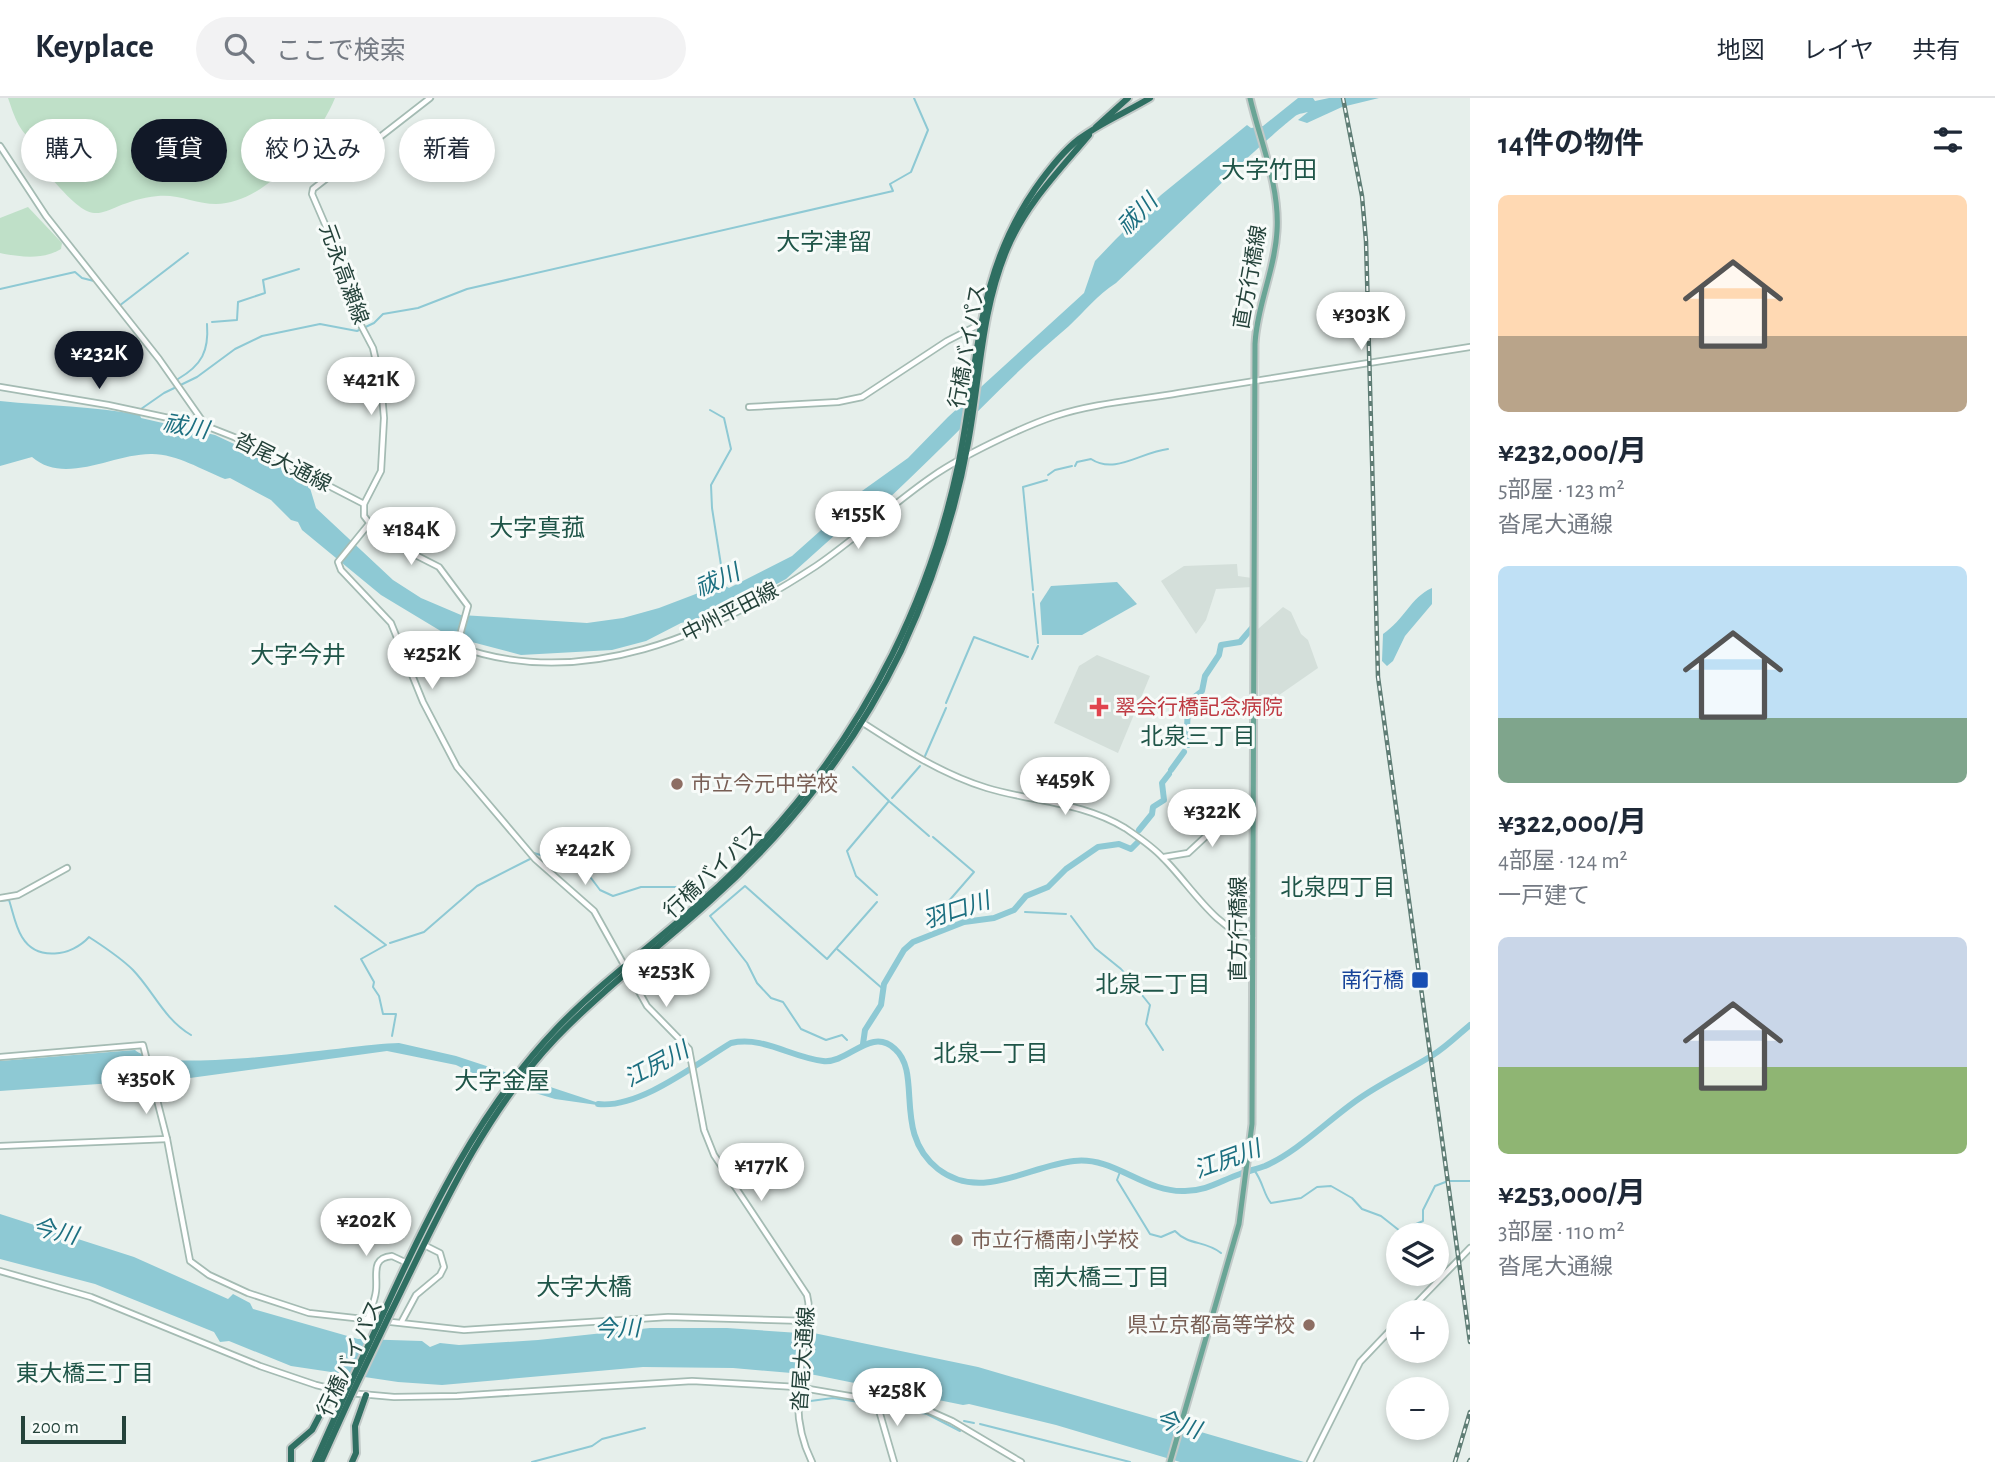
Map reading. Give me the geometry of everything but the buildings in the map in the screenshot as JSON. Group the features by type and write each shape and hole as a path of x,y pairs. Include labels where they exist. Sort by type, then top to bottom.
{"highway":[{"path":"1093,131 1128,98"},
{"path":"1093,131 1135,98"},
{"path":"1093,131 1150,98"},
{"name":"行橋バイパス","path":"321,1461 408,1264 468,1147 509,1090 555,1031 704,900 763,842 813,782 859,720 913,609 943,523 962,460 976,367 1005,256 1024,217 1054,172 1093,131"},
{"name":"行橋バイパス","path":"976,367 979,325 995,264 1023,206 1063,154 1079,138 1093,131"},
{"name":"行橋バイパス","path":"386,1315 467,1162 509,1090"},
{"path":"291,1462 291,1448 313,1430 333,1390"},
{"path":"352,1462 356,1453 356,1420 366,1395"}],"main road":[{"name":"直方行橋線","path":"1170,1462 1239,1224 1249,1165 1252,1124 1255,330 1277,232 1275,194 1250,98"}],"street":[{"name":"元永高瀬線","path":"364,504 381,471 384,418 377,366 312,190 430,98"},
{"path":"0,146 46,216 183,391 205,426"},
{"path":"749,407 838,402 862,397 947,341 986,321"},
{"name":"中州平田線","path":"368,525 380,537 439,567 464,599 467,612 458,644 506,660 540,663 608,658 674,640 750,605 817,565 932,476 1062,414 1255,380 1470,347"},
{"name":"沓尾大通線","path":"0,387 144,412 205,426 247,443 364,504"},
{"path":"364,504 368,525"},
{"name":"沓尾大通線","path":"368,525 338,562 345,575 376,604 391,623 423,702 457,768 535,859 594,911 647,1006 686,1046 691,1055 704,1130 714,1155 803,1288 810,1307 797,1384 796,1412 812,1462"},
{"path":"859,720 917,757 960,779 1009,794 1063,803 1106,818 1140,839 1163,858 1207,908 1242,934 1254,939"},
{"path":"1163,858 1188,853 1217,826 1255,813"},
{"path":"0,898 18,895 67,869"},
{"path":"0,1057 143,1045 167,1139 190,1261 197,1268 248,1293 284,1306 309,1313 464,1329 668,1317 808,1324"},
{"path":"0,1146 167,1139"},
{"path":"402,1321 416,1295 440,1275 444,1267 440,1252 423,1245"},
{"path":"1420,1300 1470,1248"},
{"path":"368,1318 374,1299 375,1268 379,1261 392,1256 408,1264"},
{"path":"0,1271 91,1297 260,1366 333,1390 366,1395 457,1396 681,1381 797,1384 940,1415 1021,1462"},
{"path":"1310,1462 1360,1362 1386,1335"},
{"path":"876,1400 894,1462"}],"shaded area":[{"path":"1237,564 1238,576 1252,578 1252,587 1216,589 1206,620 1196,634 1161,581 1184,566"},
{"path":"1283,607 1291,612 1301,634 1308,640 1318,668 1272,700 1259,697 1258,629"},
{"name":"翠会行橋記念病院","path":"1097,655 1150,676 1118,753 1054,723 1079,666"}],"green space":[{"path":"8,98 335,98 324,119 241,119 241,182 271,182 253,193 234,201 216,204 158,196 137,200 101,213 92,213 82,208 55,182 117,182 117,119 21,119 21,128"},
{"path":"28,207 62,243 61,249 39,256 0,253 0,218"}],"water":[{"path":"1298,98 1313,98 1315,101 1329,98 1379,98 1342,107 1307,123 1298,120 1308,112 1292,118 1041,350 856,527 845,526 786,579 723,613 681,623 646,641 612,650 521,655 449,636 381,595 302,530 298,522 291,520 271,500 230,478 225,479 171,457 137,455 74,469 59,469 32,457 0,466 0,401 140,415 141,418 215,435 307,478 316,508 393,580 421,598 461,615 587,623 623,618 659,608 722,584 729,588 792,556 829,523 841,506 908,458 948,417 1084,293 1095,261 1161,195 1247,125 1251,128 1263,126"},
{"path":"1117,582 1137,604 1082,635 1042,635 1040,603 1051,586"},
{"path":"1432,588 1432,604 1405,636 1393,661 1387,666 1382,661 1383,634 1418,597"},
{"path":"399,1043 456,1056 611,1107 555,1099 479,1076 456,1065 387,1051 168,1081 138,1082 133,1078 127,1082 0,1091 0,1061 135,1050 153,1057 219,1060"},
{"name":"今川","path":"0,1214 134,1257 228,1299 233,1294 250,1303 253,1309 358,1339 422,1341 430,1347 440,1343 459,1345 538,1340 650,1328 804,1331 978,1367 1304,1462 1180,1462 1056,1425 969,1404 815,1375 733,1368 643,1367 442,1385 398,1382 291,1366 229,1341 220,1342 214,1332 95,1284 0,1259"}],"waterway":[{"path":"141,409 164,393 197,377 235,349 262,336 320,324 357,331 374,323 383,314 418,308 467,289 893,191 890,184 911,172 928,130 914,98"},
{"path":"119,306 188,253"},
{"path":"212,322 237,320 238,302 265,293 263,280 299,269"},
{"path":"0,289 75,272 82,278 94,281"},
{"path":"99,282 114,298"},
{"path":"178,379 193,368 202,356 207,342 207,324"},
{"name":"祓川","path":"710,410 724,418 731,449 711,485 724,584"},
{"path":"1075,466 1077,462 1091,459 1109,465 1119,464 1168,449"},
{"path":"1048,475 1055,470 1072,466"},
{"path":"1033,590 1023,487 1047,480"},
{"path":"1033,594 1038,643"},
{"name":"羽口川","path":"1188,745 1188,702 1202,691 1205,676 1219,655 1221,645 1240,642 1252,628"},
{"path":"946,703 974,637 1028,657"},
{"path":"1032,659 1038,646"},
{"path":"925,756 946,708"},
{"name":"羽口川","path":"1171,770 1184,752"},
{"path":"892,798 920,766"},
{"path":"853,767 889,801 847,851 856,876 877,895"},
{"name":"羽口川","path":"1139,830 1152,814 1153,807 1164,800 1162,783 1169,774"},
{"path":"890,802 929,836"},
{"path":"933,837 974,872 928,925 934,930"},
{"name":"羽口川","path":"863,1044 865,1030 881,1005 884,984 904,950 913,942 964,922 994,918 1014,910 1026,896 1048,887 1066,869 1098,847 1119,844 1131,849 1138,842"},
{"path":"534,853 579,867 588,875"},
{"path":"390,943 424,932 477,886 530,859"},
{"path":"591,878 600,890 613,896 641,887 689,887 695,893"},
{"path":"847,1040 842,1035 826,1040 801,1029 783,1002 771,998 757,983 747,963 710,916 745,886 827,959 877,902"},
{"path":"0,901 9,900 22,937 36,950 55,954 64,952 89,937 112,952 133,970 166,1013 191,1035"},
{"path":"335,906 386,945 361,959 374,982 373,987 379,996 383,1014 396,1014 392,1036"},
{"path":"1025,912 1066,914"},
{"path":"1071,916 1095,948 1121,969"},
{"path":"837,949 883,989"},
{"path":"1122,970 1150,1005 1146,1024 1163,1050"},
{"name":"江尻川","path":"598,1104 614,1104 649,1092 731,1043 755,1042 823,1061 841,1057 868,1043 886,1043 895,1049 903,1060 912,1122 924,1155 938,1169 954,1178 988,1182 1057,1164 1089,1161 1156,1186 1193,1191 1278,1160 1348,1106 1438,1052 1470,1025"},
{"path":"1254,1170 1271,1203 1301,1198 1317,1187 1331,1186 1352,1198 1362,1209 1381,1216 1400,1231 1423,1221 1423,1210 1435,1186 1448,1181 1470,1181"},
{"path":"1120,1172 1117,1180 1150,1234 1161,1237 1175,1231 1186,1239 1221,1253"},
{"path":"803,1402 833,1398 872,1404"},
{"path":"888,1407 927,1414 960,1431"},
{"path":"964,1421 974,1423"},
{"path":"980,1424 1130,1462"},
{"path":"532,1462 645,1428"}],"railway":[{"path":"1343,98 1362,196 1366,241 1378,677 1470,1342"},
{"path":"1455,1462 1470,1412"}],"place":[{"name":"翠会行橋記念病院","path":"1099,707"},
{"name":"市立今元中学校","path":"677,784"},
{"name":"南行橋","path":"1420,980"},
{"name":"市立行橋南小学校","path":"957,1240"},
{"name":"県立京都高等学校","path":"1309,1325"}],"district":[{"name":"大字竹田","path":"1269,170"},
{"name":"大字津留","path":"824,242"},
{"name":"大字真菰","path":"537,528"},
{"name":"大字今井","path":"298,655"},
{"name":"北泉三丁目","path":"1198,736"},
{"name":"北泉四丁目","path":"1338,887"},
{"name":"北泉二丁目","path":"1153,984"},
{"name":"北泉一丁目","path":"991,1053"},
{"name":"大字金屋","path":"502,1081"},
{"name":"南大橋三丁目","path":"1101,1277"},
{"name":"大字大橋","path":"584,1287"},
{"name":"東大橋三丁目","path":"85,1373"}]}
